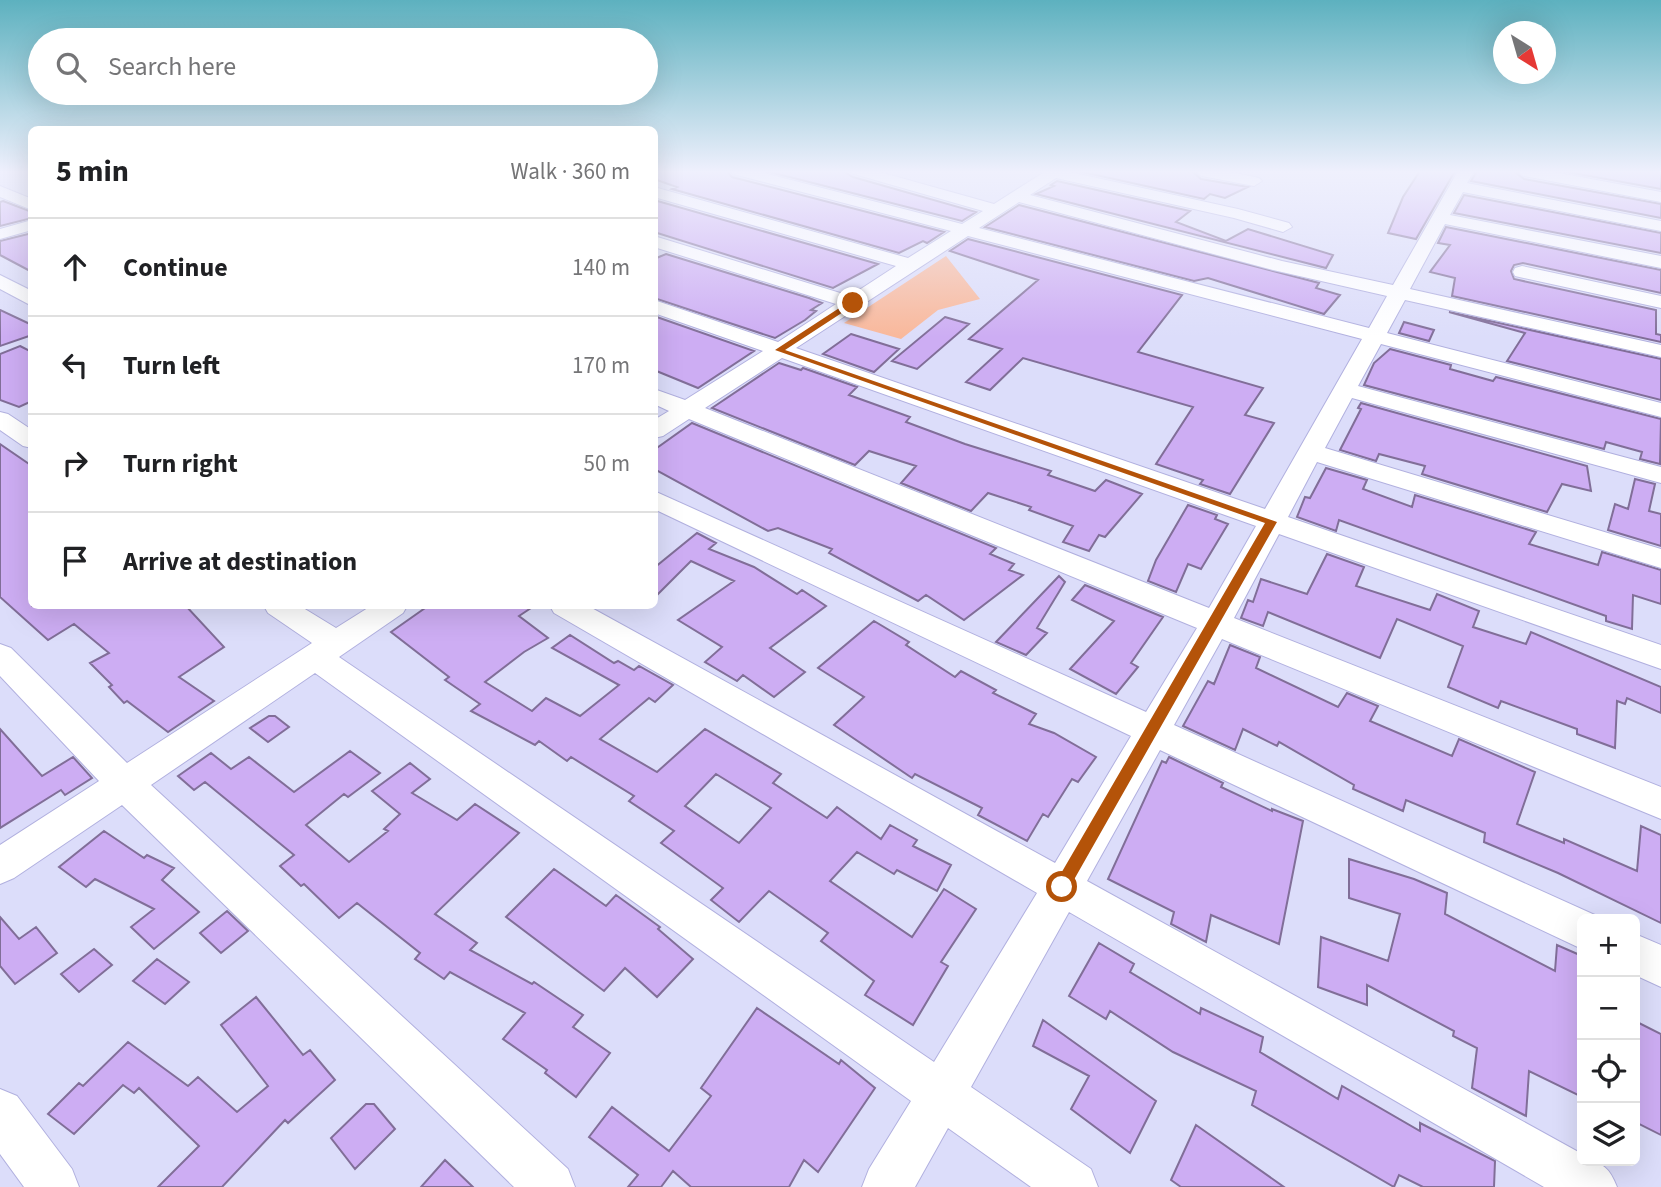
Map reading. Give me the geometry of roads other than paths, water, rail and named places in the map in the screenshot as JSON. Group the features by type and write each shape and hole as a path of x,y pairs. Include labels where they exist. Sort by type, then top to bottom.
{"street":[{"path":"0,234 27,226"},
{"path":"775,226 911,265"},
{"path":"957,226 1661,410"},
{"path":"658,428 971,226"},
{"path":"1130,226 1280,266 1661,351"},
{"path":"887,1187 1214,624 1436,226"},
{"path":"1483,226 1661,262"},
{"path":"658,242 853,303"},
{"path":"1522,272 1661,302"},
{"path":"0,282 28,298"},
{"path":"658,307 1661,657"},
{"path":"1345,389 1661,475"},
{"path":"658,398 1661,803"},
{"path":"2,423 28,415"},
{"path":"2,423 28,439"},
{"path":"1310,452 1661,559"},
{"path":"658,501 1577,928"},
{"path":"282,609 325,650 1073,1187"},
{"path":"0,866 387,609"},
{"path":"570,609 1592,1187"},
{"path":"0,656 125,783 551,1187"},
{"path":"1640,956 1661,967"},
{"path":"0,1113 54,1187"}]}
